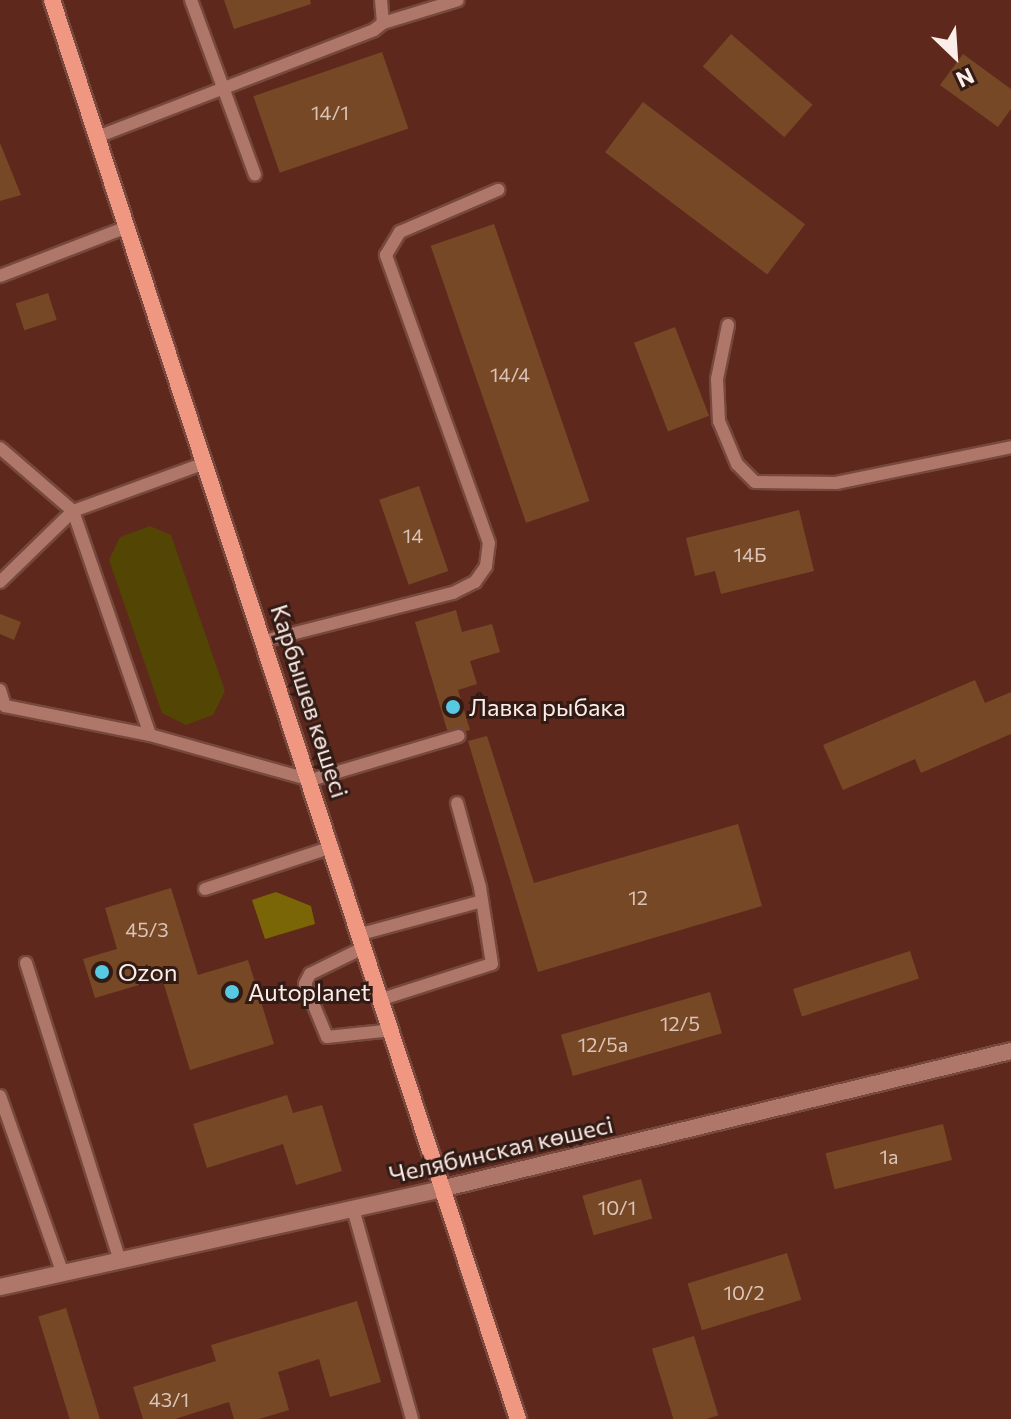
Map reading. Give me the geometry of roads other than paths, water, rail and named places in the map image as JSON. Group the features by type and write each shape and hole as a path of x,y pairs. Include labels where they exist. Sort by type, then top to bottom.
{"main road":[{"name":"Карбышев көшесі","path":"52,0 445,1188 518,1419"}],"street":[{"name":"Челябинская көшесі","path":"0,1287 445,1188 1011,1051"}],"lane":[{"path":"191,0 255,175"},
{"path":"381,0 383,23"},
{"path":"97,137 383,23 458,0"},
{"path":"264,641 453,593 475,582 486,566 489,543 386,255 400,232 498,190"},
{"path":"0,276 127,227"},
{"path":"728,325 717,379 719,421 737,464 755,482 836,483 1011,447"},
{"path":"0,448 73,511 150,735"},
{"path":"0,582 73,511 205,463"},
{"path":"0,690 5,706 150,735 311,780 459,736"},
{"path":"382,999 492,964 479,902 480,887 457,803"},
{"path":"205,889 332,847"},
{"path":"392,1030 327,1037 305,984 310,974 363,940 479,902"},
{"path":"26,963 120,1261"},
{"path":"0,1096 63,1274"},
{"path":"353,1209 412,1419"}],"place":[{"name":"Лавка рыбака","path":"453,707"},
{"name":"Ozon","path":"102,972"},
{"name":"Autoplanet","path":"232,992"}]}
